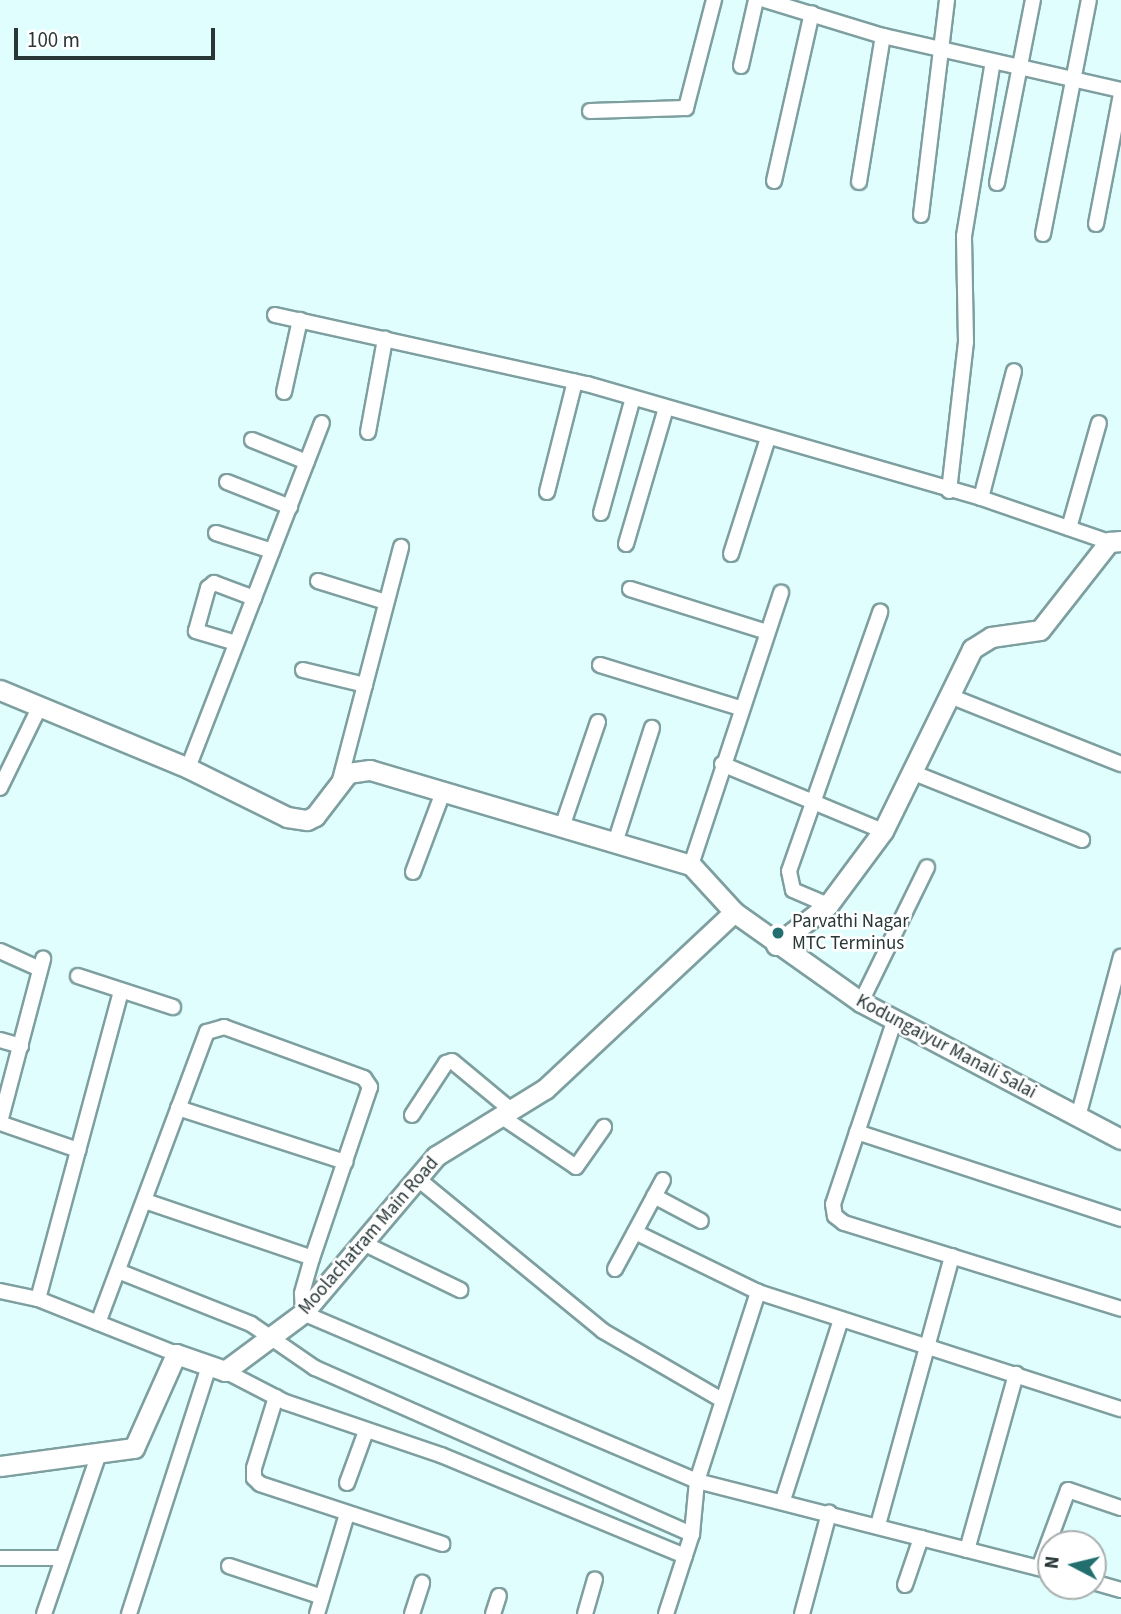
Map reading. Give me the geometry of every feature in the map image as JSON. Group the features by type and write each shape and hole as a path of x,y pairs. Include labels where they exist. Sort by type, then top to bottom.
{"street":[{"path":"590,111 686,108 714,0"},
{"path":"741,66 756,0"},
{"path":"765,0 883,36 942,47 1121,92 1096,224"},
{"path":"921,215 947,0"},
{"path":"998,183 1033,0"},
{"path":"1043,234 1089,0"},
{"path":"774,181 812,13"},
{"path":"859,182 883,36"},
{"path":"949,491 965,355 964,236 993,61"},
{"path":"275,315 575,381 949,491 981,498 1115,541 1040,630 991,637 972,649 914,773 883,831 828,905 776,945"},
{"path":"284,392 300,320"},
{"path":"368,432 385,339"},
{"path":"981,498 1014,371"},
{"path":"547,492 575,381"},
{"path":"601,513 633,398"},
{"path":"626,544 666,408"},
{"path":"188,768 322,423"},
{"path":"1069,528 1099,423"},
{"path":"731,554 768,438"},
{"path":"252,440 307,461"},
{"path":"227,482 290,507"},
{"path":"216,533 272,551"},
{"path":"340,780 401,547"},
{"path":"318,581 386,602"},
{"path":"236,643 196,631 208,588 214,583 254,598"},
{"path":"630,589 767,632"},
{"path":"0,690 188,768 298,820 316,816 340,780 348,773 370,770 691,865 740,708 781,593"},
{"path":"828,905 793,890 788,880 880,612"},
{"path":"600,666 740,708"},
{"path":"303,670 365,685"},
{"path":"950,696 1121,764"},
{"path":"0,788 40,706"},
{"path":"562,827 598,722"},
{"path":"615,843 652,728"},
{"path":"722,764 883,831"},
{"path":"914,773 1082,840"},
{"path":"413,872 443,792"},
{"name":"Kodungaiyur Manali Salai","path":"691,865 734,912 776,945 861,1002 894,1022 1121,1139"},
{"path":"861,1002 928,867"},
{"name":"Moolachatram Main Road","path":"217,1369 270,1338 303,1313 365,1244 436,1156 545,1089 734,912"},
{"path":"0,951 42,964 0,1123 78,1150"},
{"path":"1078,1117 1121,957"},
{"path":"78,976 173,1007"},
{"path":"38,1299 121,991"},
{"path":"894,1022 833,1204 835,1216 844,1223 1121,1309"},
{"path":"98,1323 207,1032 224,1027 368,1082 369,1095 312,1258 302,1294 303,1313 698,1480 1037,1567"},
{"path":"0,1040 21,1046"},
{"path":"412,1115 446,1063 452,1061 507,1113 576,1167 604,1126"},
{"path":"178,1108 345,1161"},
{"path":"856,1132 1121,1219"},
{"path":"418,1179 603,1332 722,1400"},
{"path":"615,1269 663,1181"},
{"path":"654,1196 701,1221"},
{"path":"145,1200 312,1258"},
{"path":"635,1232 758,1292 1121,1409"},
{"path":"365,1244 460,1290"},
{"path":"878,1525 952,1256"},
{"path":"118,1271 251,1324 315,1368 692,1534"},
{"path":"0,1291 38,1299 217,1369 275,1397 441,1455 685,1556"},
{"path":"666,1614 692,1534 698,1480 758,1292"},
{"path":"783,1500 841,1318"},
{"path":"0,1466 126,1452 138,1443 176,1354"},
{"path":"129,1614 217,1369"},
{"path":"967,1550 1016,1374"},
{"path":"275,1397 254,1478 260,1485 442,1544"},
{"path":"347,1483 366,1431"},
{"path":"44,1614 98,1456"},
{"path":"1056,1530 1068,1490 1121,1508"},
{"path":"802,1614 829,1513"},
{"path":"317,1614 347,1514"},
{"path":"905,1585 921,1538"},
{"path":"0,1558 62,1558"},
{"path":"229,1566 322,1597"},
{"path":"585,1614 595,1579"},
{"path":"412,1614 422,1583"},
{"path":"493,1614 499,1596"}],"place":[{"name":"Parvathi Nagar MTC Terminus","path":"778,933"}]}
